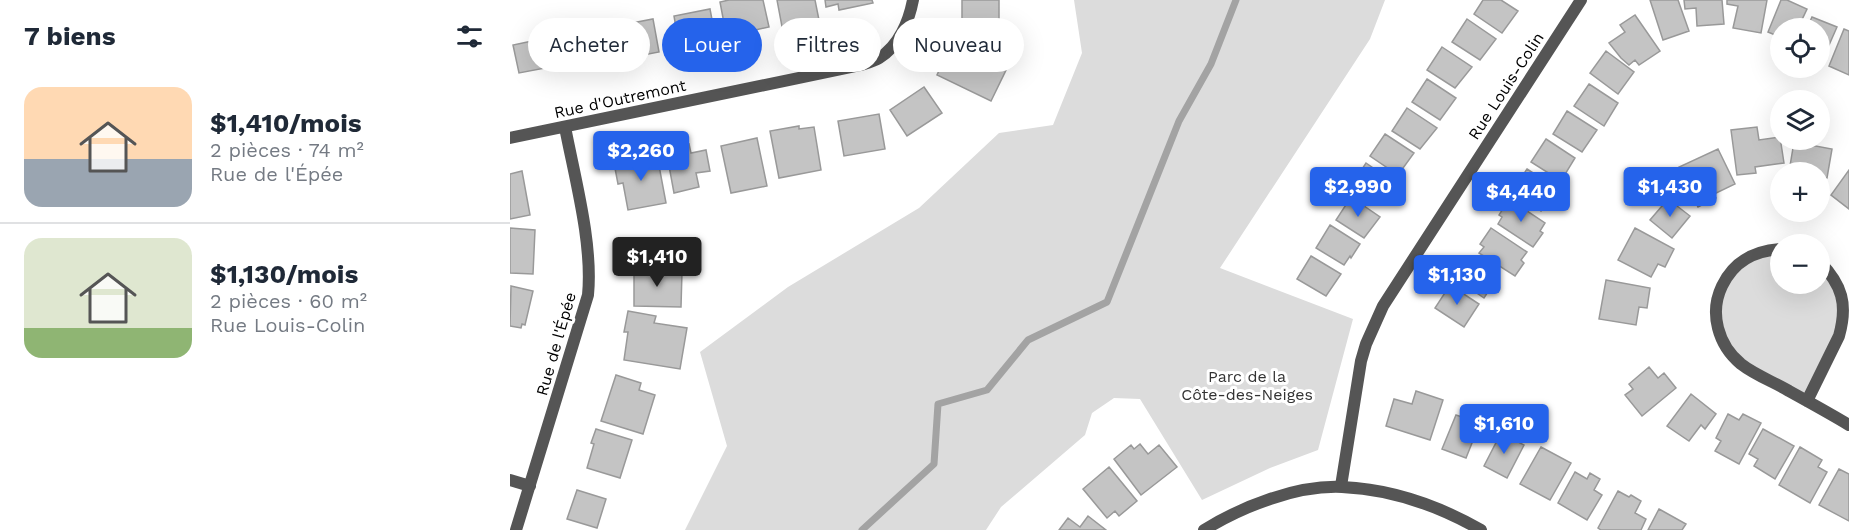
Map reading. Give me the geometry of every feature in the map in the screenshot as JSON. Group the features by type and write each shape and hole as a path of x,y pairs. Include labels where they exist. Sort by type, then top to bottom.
{"street":[{"name":"Rue d'Outremont","path":"510,138 861,65 880,57 892,47 910,15 913,0"},
{"name":"Rue Louis-Colin","path":"1341,486 1361,361 1383,306 1581,0"},
{"name":"Rue de l'Épée","path":"516,530 584,311 589,286 585,233 565,127"},
{"path":"1770,250 1751,255 1736,265 1727,276 1719,293 1716,319 1725,345 1741,364 1849,425"},
{"path":"1807,401 1842,326 1843,302 1839,287 1830,273"},
{"path":"510,480 530,486"},
{"path":"1204,530 1267,500 1296,492 1341,486 1401,496 1435,508 1480,530"}],"green space":[{"name":"Parc de la Côte-des-Neiges","path":"1074,0 1385,0 1370,39 1220,268 1353,319 1318,450 1270,468 1202,500 1140,399 1114,398 1092,413 1085,435 1001,507 986,530 685,530 727,446 700,352 788,287 919,208 999,133 1053,125 1082,53"},
{"path":"1770,253 1770,294 1830,294 1830,281 1844,308 1807,401 1741,364 1718,328 1727,276 1736,265"}],"building":[{"path":"763,0 769,27 762,28 762,18 723,18 720,2"},
{"path":"777,0 815,0 819,18 780,18"},
{"path":"825,0 872,0 873,3 839,10 838,4 826,7"},
{"path":"962,0 999,0 999,18 962,18"},
{"path":"1483,0 1501,0 1518,11 1502,33 1474,14"},
{"path":"1650,0 1678,0 1689,31 1663,40"},
{"path":"1684,0 1722,0 1724,24 1697,26 1696,8 1685,9"},
{"path":"1727,0 1767,0 1761,33 1733,28 1738,6 1727,4"},
{"path":"1781,0 1787,0 1807,9 1803,18 1774,18"},
{"path":"710,9 712,18 674,18 674,16"},
{"path":"1635,15 1660,51 1639,65 1635,60 1629,65 1609,43 1625,32 1620,25"},
{"path":"653,19 659,52 650,54 650,20"},
{"path":"1467,19 1496,39 1480,60 1452,42"},
{"path":"1830,24 1837,27 1830,43"},
{"path":"1844,29 1849,31 1849,75 1830,66"},
{"path":"528,42 528,71 519,73 513,45"},
{"path":"1442,47 1472,67 1455,88 1427,70"},
{"path":"1606,51 1634,72 1618,94 1590,73"},
{"path":"938,72 1005,72 991,101 937,75"},
{"path":"1427,79 1456,98 1440,120 1412,102"},
{"path":"1589,84 1618,103 1604,126 1574,106"},
{"path":"924,87 942,113 907,136 890,110"},
{"path":"1407,108 1437,128 1420,149 1392,131"},
{"path":"1567,111 1597,130 1582,152 1553,134"},
{"path":"879,114 885,149 844,156 838,121"},
{"path":"799,126 799,129 814,127 821,170 779,178 770,131"},
{"path":"1757,127 1759,140 1770,138 1770,150 1782,150 1784,162 1770,162 1770,165 1755,167 1756,173 1737,175 1731,130"},
{"path":"1385,134 1414,153 1398,175 1370,156"},
{"path":"757,138 767,186 731,193 721,146"},
{"path":"1546,139 1575,158 1561,181 1531,162"},
{"path":"689,144 691,153 706,150 710,171 696,173 699,187 674,193 667,155 675,153 674,147"},
{"path":"1718,149 1735,184 1714,194 1716,198 1698,207 1679,167"},
{"path":"1832,149 1830,162 1791,162 1793,150"},
{"path":"657,155 666,203 628,210 623,183 618,184 614,163"},
{"path":"1366,163 1395,183 1379,204 1351,186"},
{"path":"1527,169 1556,188 1541,211 1512,191"},
{"path":"1849,170 1849,209 1831,195"},
{"path":"522,171 530,215 510,219 510,174"},
{"path":"1351,197 1380,217 1364,238 1336,220"},
{"path":"1509,199 1545,223 1540,231 1543,233 1533,247 1498,224 1502,217 1499,215"},
{"path":"1668,199 1690,216 1672,238 1650,220"},
{"path":"1330,225 1360,244 1344,265 1316,248"},
{"path":"510,228 535,230 533,274 510,273"},
{"path":"1491,228 1527,252 1521,260 1524,263 1515,276 1479,253 1484,247 1480,244"},
{"path":"1635,228 1674,249 1665,267 1658,264 1651,277 1618,260"},
{"path":"1311,256 1341,274 1326,296 1297,279"},
{"path":"1469,256 1499,275 1484,298 1455,278"},
{"path":"634,266 657,266 657,272 682,272 681,307 634,306"},
{"path":"1606,280 1650,288 1647,308 1639,307 1636,325 1599,319"},
{"path":"1450,285 1479,304 1464,327 1435,308"},
{"path":"511,286 533,291 525,325 522,324 521,328 510,326"},
{"path":"628,311 656,316 654,323 687,328 680,369 624,360 628,332 624,332"},
{"path":"1649,367 1658,378 1664,373 1676,388 1642,416 1625,395 1633,389 1629,384"},
{"path":"616,375 641,383 639,390 655,395 643,434 601,421"},
{"path":"1416,391 1443,400 1430,440 1386,426 1394,399 1412,404"},
{"path":"1691,394 1716,414 1705,429 1701,425 1689,441 1667,426"},
{"path":"1728,414 1739,420 1743,414 1761,423 1739,464 1715,451 1721,441 1716,438"},
{"path":"1456,415 1480,423 1466,458 1442,449"},
{"path":"596,429 632,440 620,478 587,468"},
{"path":"1763,429 1794,446 1775,479 1754,466 1758,459 1749,454"},
{"path":"1501,433 1524,445 1507,478 1484,466"},
{"path":"1140,444 1148,454 1159,445 1177,467 1141,495 1114,459 1131,445 1134,449"},
{"path":"1541,447 1571,463 1550,500 1520,484"},
{"path":"1800,447 1822,460 1818,467 1827,472 1810,503 1779,485"},
{"path":"1109,467 1137,501 1119,516 1115,511 1107,518 1083,489"},
{"path":"1839,469 1849,474 1849,521 1819,505"},
{"path":"1575,472 1587,479 1590,473 1600,479 1594,490 1602,495 1587,520 1558,503"},
{"path":"577,490 606,499 597,528 567,519"},
{"path":"1618,491 1641,501 1635,513 1646,519 1641,530 1601,530 1598,528"},
{"path":"1659,509 1686,524 1682,530 1648,530"},
{"path":"1088,516 1106,530 1059,530 1068,518 1080,527"}],"waterway":[{"path":"862,530 934,464 938,404 987,390 1028,340 1107,302 1179,121 1211,64 1236,0"}]}
